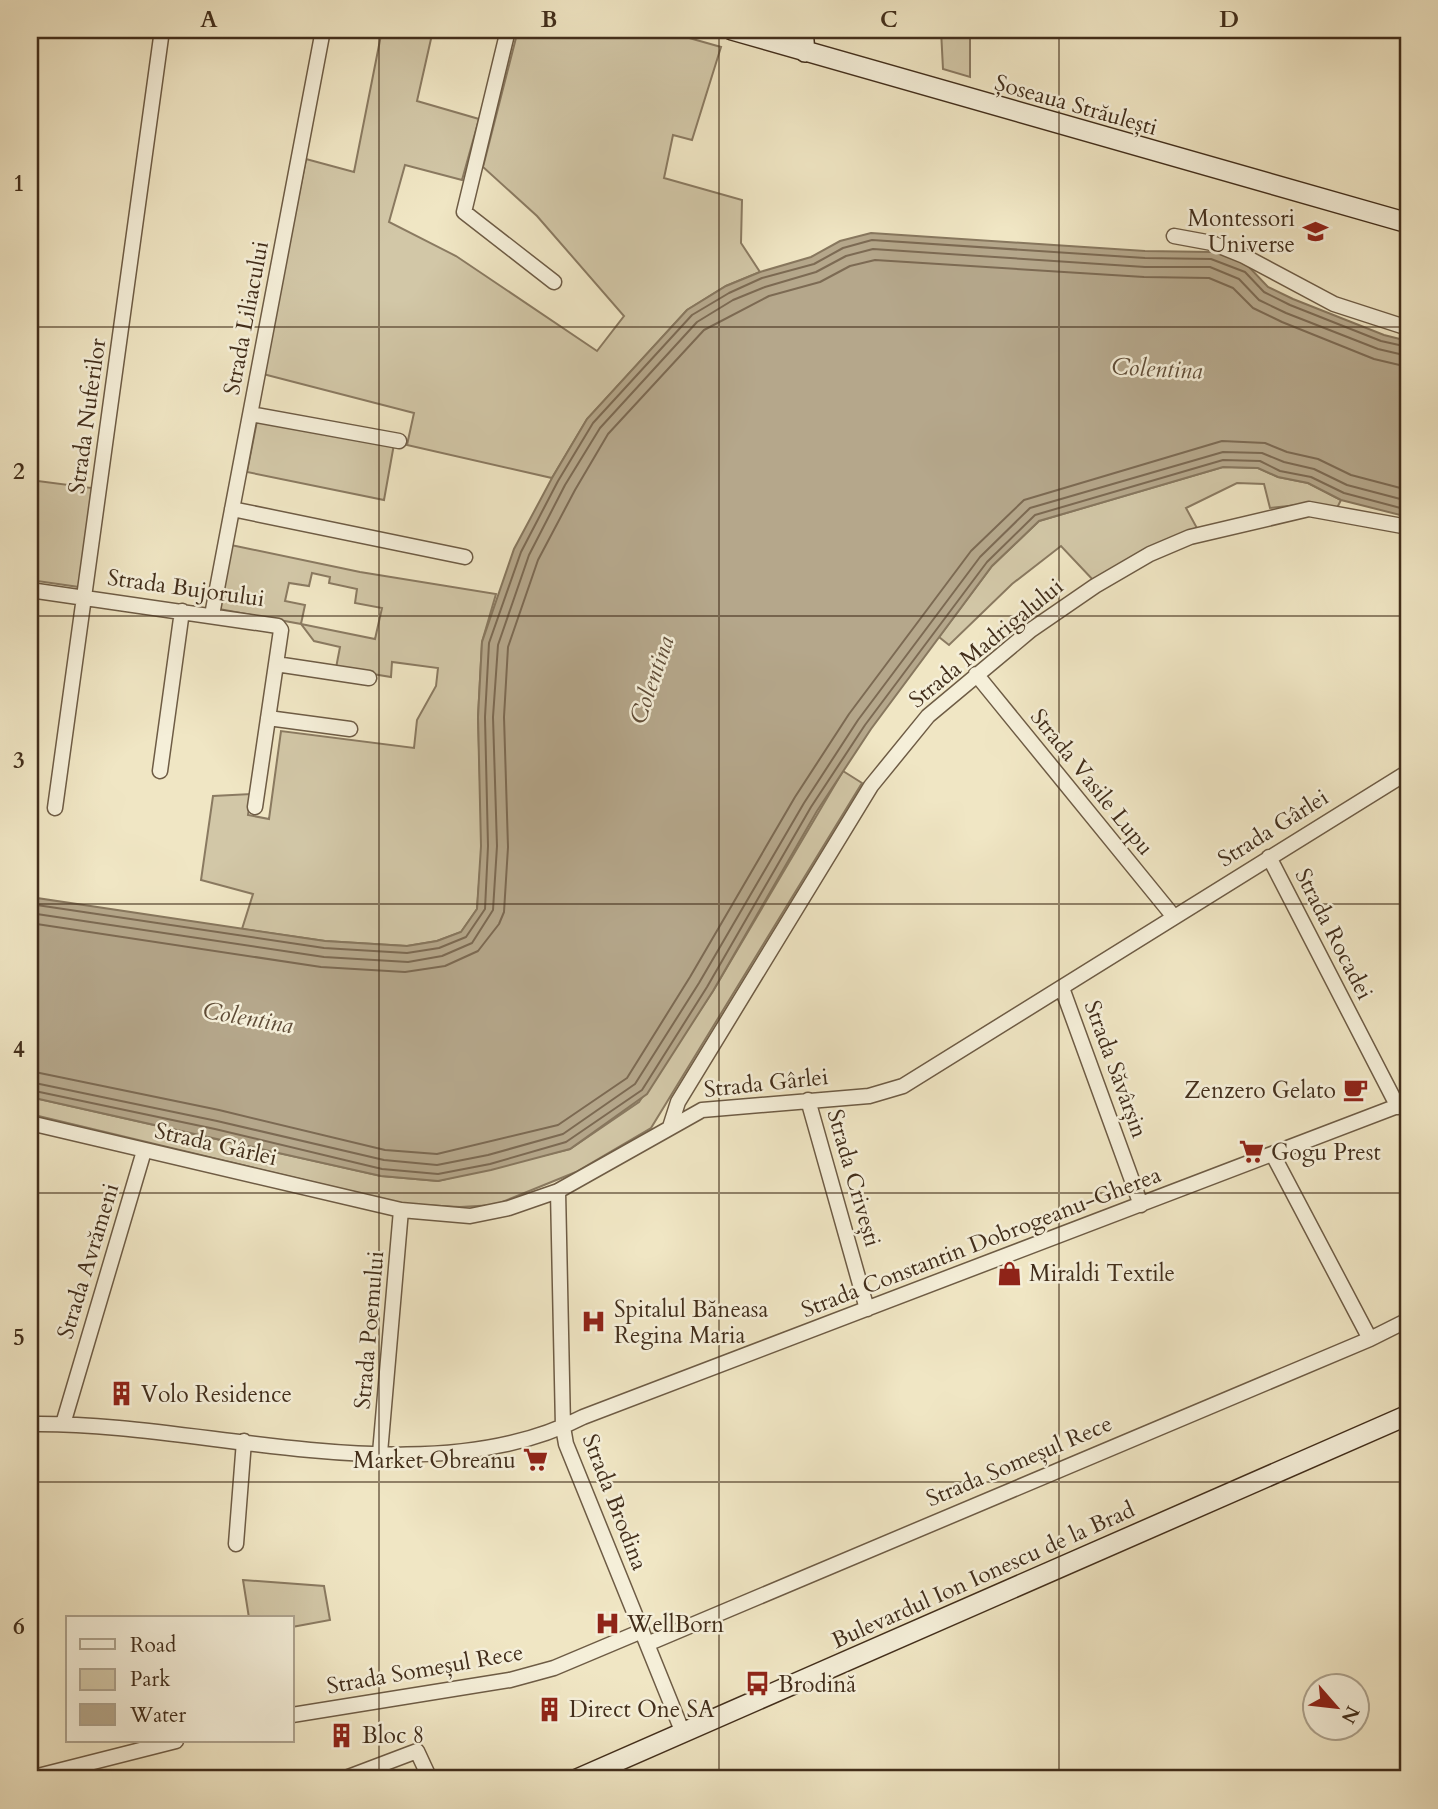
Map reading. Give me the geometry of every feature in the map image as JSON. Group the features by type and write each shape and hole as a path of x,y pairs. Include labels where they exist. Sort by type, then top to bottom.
{"main road":[{"name":"Șoseaua Străulești","path":"733,30 1408,223"},
{"path":"803,30 805,52"},
{"name":"Bulevardul Ion Ionescu de la Brad","path":"577,1779 1408,1415"}],"street":[{"name":"Strada Nuferilor","path":"55,808 162,30"},
{"name":"Strada Liliacului","path":"212,615 323,30"},
{"path":"508,30 464,212 554,282"},
{"path":"1174,236 1212,243 1244,256 1334,304 1408,328"},
{"path":"251,414 399,441"},
{"path":"232,509 466,557"},
{"name":"Strada Madrigalului","path":"670,1126 678,1102 850,816 911,735 976,674 1031,630 1095,586 1150,554 1190,537 1309,509 1408,527"},
{"name":"Strada Bujorului","path":"30,590 278,626 281,631 255,807"},
{"path":"160,771 182,611"},
{"path":"276,664 369,678"},
{"name":"Strada Vasile Lupu","path":"976,674 1174,917"},
{"path":"268,718 350,729"},
{"name":"Strada Gârlei","path":"30,1123 401,1210 470,1216 509,1209 558,1191 702,1110 869,1096 903,1086 1408,772"},
{"name":"Strada Rocadei","path":"1269,857 1403,1104"},
{"name":"Strada Săvârșin","path":"1062,988 1141,1205"},
{"name":"Strada Crivești","path":"808,1100 867,1309"},
{"name":"Strada Constantin Dobrogeanu-Gherea","path":"30,1424 63,1424 380,1453 480,1450 524,1441 1403,1104"},
{"name":"Strada Avrămeni","path":"63,1424 144,1151"},
{"path":"1273,1155 1370,1339"},
{"name":"Strada Brodina","path":"558,1191 563,1427 577,1474 683,1733"},
{"name":"Strada Poemului","path":"380,1453 401,1210"},
{"name":"Strada Someșul Rece","path":"294,1715 510,1680 644,1637 1370,1339 1408,1320"},
{"path":"236,1544 244,1441"},
{"path":"30,1778 172,1742"},
{"path":"343,1779 417,1751 430,1779"}],"green space":[{"path":"382,30 433,30 417,101 479,119 462,180 405,165 389,222 456,256 597,351 624,316 537,216 483,167 518,30 661,30 721,47 692,140 673,135 664,178 742,200 741,243 760,272 726,286 687,310 587,419 552,478 407,445 414,413 263,374 306,159 354,172"},
{"path":"941,30 970,30 970,77 943,69"},
{"path":"257,421 394,444 384,500 247,472"},
{"path":"1223,467 1258,468 1278,477 1308,483 1341,500 1337,508 1297,505 1270,508 1264,484 1237,483 1186,508 1198,530 1094,581 1061,546 1012,584 949,645 939,637 992,566 1039,521"},
{"path":"30,480 92,488 79,587 30,580"},
{"path":"231,545 360,572 496,594 482,642 478,717 482,846 477,909 461,932 437,941 407,946 325,941 242,929 253,894 201,880 213,796 251,794 248,815 269,819 281,731 414,748 417,720 436,686 438,668 392,662 391,677 336,668 340,647 314,641 301,624 219,609","holes":["312,573 330,577 329,583 357,589 355,603 382,608 375,639 301,624 305,605 285,601 289,583 309,586"]},
{"path":"843,771 862,783 651,1128 576,1172 495,1205 460,1207 404,1204 30,1114 30,1097 381,1176 438,1181 570,1149 639,1102 713,991"},
{"path":"243,1580 324,1586 330,1620 294,1627 294,1616 249,1616"}],"water":[{"name":"Colentina","path":"871,233 1228,255 1249,267 1268,287 1293,299 1384,335 1408,341 1408,517 1341,500 1308,483 1278,477 1258,468 1223,467 1039,521 992,566 871,729 817,811 713,991 647,1094 570,1149 438,1181 381,1176 30,1097 30,897 325,941 407,946 437,941 461,932 477,909 481,846 478,717 482,642 514,549 552,478 587,419 687,310 726,286 760,272 811,257 840,241"}],"place":[{"name":"Montessori Universe","path":"1315,231"},
{"name":"Zenzero Gelato","path":"1356,1090"},
{"name":"Gogu Prest","path":"1251,1152"},
{"name":"Miraldi Textile","path":"1009,1273"},
{"name":"Spitalul Băneasa Regina Maria","path":"594,1322"},
{"name":"Volo Residence","path":"121,1394"},
{"name":"Market Obreanu","path":"536,1460"},
{"name":"WellBorn","path":"607,1624"},
{"name":"Brodină","path":"758,1684"},
{"name":"Direct One SA","path":"549,1709"},
{"name":"Bloc 8","path":"342,1735"}]}
